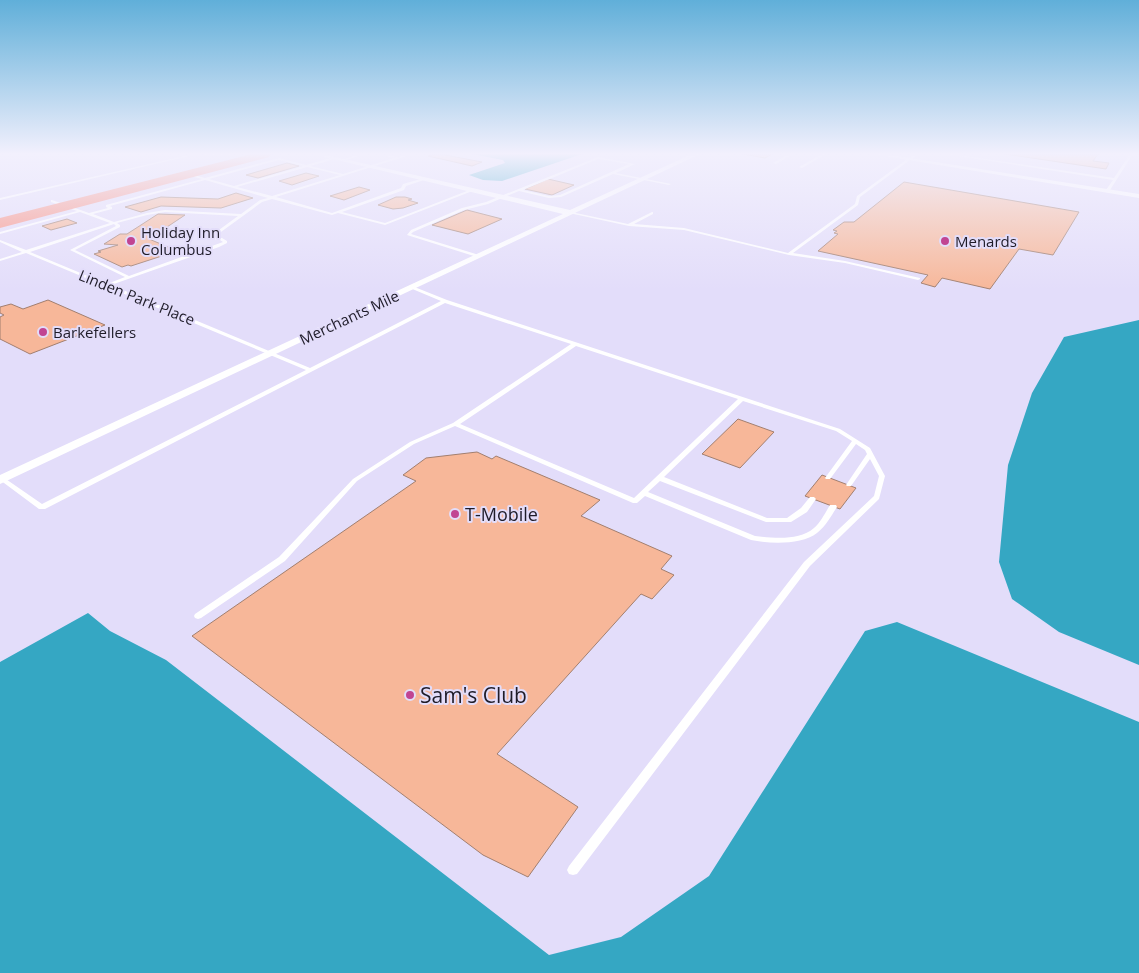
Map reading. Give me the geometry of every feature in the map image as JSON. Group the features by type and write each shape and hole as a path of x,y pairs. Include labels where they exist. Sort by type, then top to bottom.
{"highway":[{"path":"0,223 72,199"},
{"path":"0,214 75,199"}],"street":[{"path":"514,199 571,213"},
{"name":"Merchants Mile","path":"1,479 600,199"}],"lane":[{"path":"89,214 111,208 107,206 131,199"},
{"path":"107,285 226,242 221,239 210,238 240,215 266,199"},
{"path":"281,199 332,214 373,199"},
{"path":"337,212 385,224 449,199"},
{"path":"477,256 409,235 412,231 463,208 498,199"},
{"path":"789,254 857,204 858,199"},
{"path":"59,203 119,226 72,250 128,277"},
{"path":"0,233 81,211"},
{"path":"0,260 147,214 165,211 240,215"},
{"path":"571,213 629,226 684,229 789,254 845,262 918,279"},
{"path":"629,226 652,213"},
{"name":"Linden Park Place","path":"0,241 273,352 311,370"},
{"path":"412,287 445,301 838,430 868,449 882,476 877,497 808,564 572,870"},
{"path":"1,479 42,507 445,301"},
{"path":"198,616 282,559 355,480 412,444 455,424 575,344"},
{"path":"455,424 635,501 742,399"},
{"path":"828,478 855,442"},
{"path":"849,485 870,454"},
{"path":"659,478 766,520 788,520 804,510 812,499"},
{"path":"644,493 754,538 774,540 799,538 816,530 833,507"}],"water":[{"path":"1139,320 1139,665 1059,632 1012,599 999,562 1008,465 1032,393 1064,337"},
{"path":"88,613 110,631 166,660 549,955 621,937 709,876 865,631 897,622 1139,722 1139,973 0,973 0,662"}],"building":[{"path":"152,199 248,199 221,208 161,206 141,212 125,207"},
{"path":"391,199 410,199 408,200 418,203 393,209 378,205"},
{"name":"Menards","path":"882,199 1006,199 1079,212 1053,255 1019,249 990,289 942,278 935,287 921,283 928,275 818,251 838,234 834,233 837,231 833,230 844,222 854,222"},
{"path":"467,210 502,219 468,234 432,225"},
{"name":"Holiday Inn Columbus","path":"158,214 185,215 149,239 175,250 168,252 171,253 131,266 122,267 94,254 118,245 104,244 120,234 127,234"},
{"path":"67,219 77,223 51,230 42,226"},
{"name":"Barkefellers","path":"48,300 105,325 30,354 0,339 0,317 4,315 0,313 0,307 11,304 23,309"},
{"path":"738,419 774,432 740,468 702,454"},
{"name":"Sam's Club","path":"477,452 492,459 496,456 600,500 581,516 672,556 661,569 674,575 652,599 641,594 497,754 578,807 528,877 483,855 192,636 416,481 403,475 426,458"},
{"path":"822,475 856,488 840,509 805,496"}],"place":[{"name":"Holiday Inn Columbus","path":"131,241"},
{"name":"Menards","path":"945,241"},
{"name":"Barkefellers","path":"43,332"},
{"name":"T-Mobile","path":"455,514"},
{"name":"Sam's Club","path":"410,695"}]}
